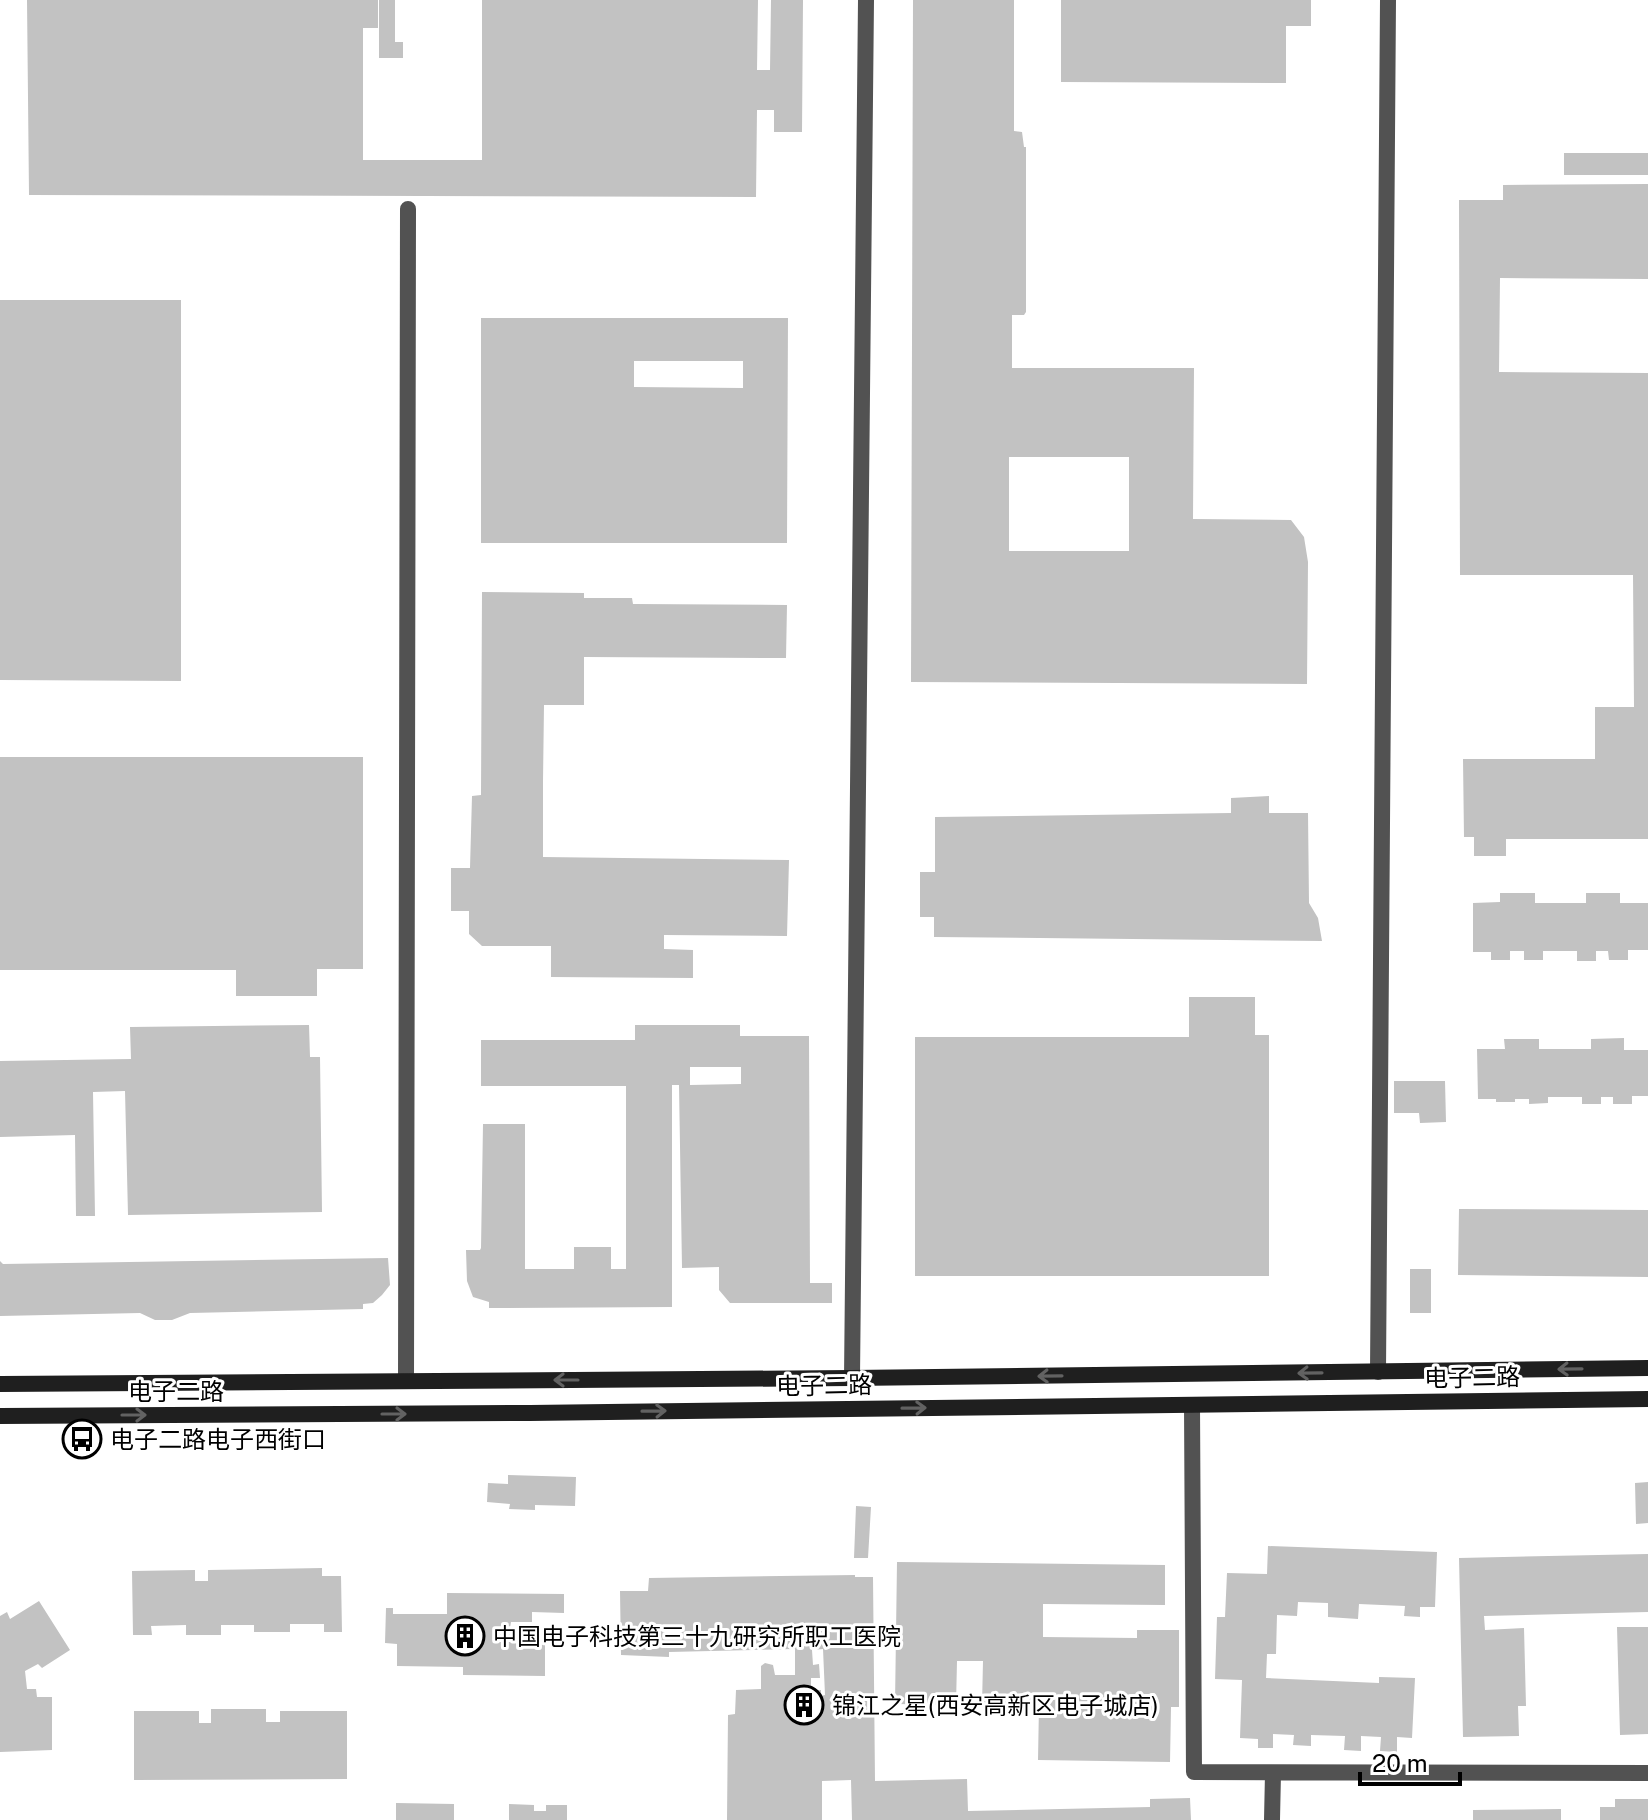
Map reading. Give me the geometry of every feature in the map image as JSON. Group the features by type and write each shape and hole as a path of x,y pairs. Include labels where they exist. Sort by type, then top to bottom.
{"main road":[{"name":"电子二路","path":"0,1384 1648,1368"},
{"name":"电子二路","path":"0,1416 530,1413 1648,1399"}],"street":[{"path":"852,1378 866,0"},
{"path":"1378,1372 1388,0"},
{"path":"406,1381 408,209"},
{"path":"1192,1405 1194,1772 1648,1773"},
{"path":"1272,1820 1273,1773"}],"building":[{"path":"27,0 378,0 378,28 363,28 363,160 482,160 482,0 758,0 757,70 770,70 771,0 803,0 802,132 774,132 774,110 757,110 756,197 29,195"},
{"path":"379,0 395,0 395,42 403,42 403,58 379,58"},
{"path":"913,0 1014,0 1014,131 1022,132 1026,147 1026,312 1024,315 1012,315 1012,368 1194,368 1193,519 1291,520 1304,537 1308,562 1307,684 911,682","holes":["1009,457 1129,457 1129,551 1009,551"]},
{"path":"1061,0 1311,0 1311,26 1286,26 1286,83 1061,82"},
{"path":"1564,153 1648,153 1648,175 1564,175"},
{"path":"1648,184 1648,279 1500,278 1499,372 1648,373 1648,839 1506,839 1506,856 1474,856 1474,837 1464,837 1463,759 1595,759 1595,707 1634,707 1633,575 1460,575 1459,200 1503,200 1503,185"},
{"path":"0,300 181,300 181,681 0,680"},
{"path":"481,318 788,318 787,543 481,543","holes":["634,361 743,361 743,388 634,387"]},
{"path":"482,592 584,593 584,598 632,598 633,604 787,605 786,658 584,657 584,705 544,705 543,857 789,860 787,936 664,935 664,949 693,950 693,978 551,977 551,946 482,946 469,934 469,911 451,911 451,868 470,868 472,796 481,795"},
{"path":"0,757 363,757 363,969 317,969 317,996 236,996 236,970 0,970"},
{"path":"1269,796 1269,813 1308,813 1309,903 1318,918 1322,941 934,937 934,917 920,917 920,872 935,872 935,817 1231,813 1231,798"},
{"path":"1500,893 1535,893 1535,903 1586,903 1586,893 1620,893 1620,903 1648,903 1648,950 1628,950 1628,960 1609,960 1608,951 1596,951 1596,961 1577,961 1577,951 1543,951 1543,960 1524,960 1524,951 1510,951 1510,960 1491,960 1491,952 1473,952 1473,903 1500,902"},
{"path":"1189,997 1255,997 1255,1035 1269,1035 1269,1276 915,1276 915,1037 1189,1037"},
{"path":"309,1025 310,1057 320,1057 322,1212 128,1215 125,1091 93,1092 95,1216 76,1216 75,1135 0,1137 0,1061 131,1059 130,1027"},
{"path":"635,1025 740,1025 740,1036 809,1036 810,1283 832,1283 832,1303 730,1303 719,1290 719,1267 682,1268 679,1085 672,1085 672,1307 489,1308 489,1302 473,1297 467,1281 466,1250 481,1248 483,1124 525,1124 525,1269 574,1269 574,1247 611,1247 611,1269 626,1269 626,1086 481,1086 481,1040 635,1040","holes":["690,1067 741,1067 741,1084 690,1085"]},
{"path":"1624,1038 1624,1050 1648,1050 1648,1096 1632,1096 1632,1104 1613,1104 1613,1097 1601,1097 1601,1104 1582,1104 1582,1097 1548,1097 1548,1103 1529,1104 1529,1099 1496,1102 1496,1099 1478,1099 1477,1049 1505,1049 1504,1039 1539,1039 1539,1049 1591,1049 1591,1039"},
{"path":"1394,1081 1445,1081 1446,1122 1420,1123 1419,1113 1394,1113"},
{"path":"1459,1209 1648,1210 1648,1277 1458,1275"},
{"path":"388,1258 390,1285 373,1303 363,1304 363,1309 190,1313 172,1320 155,1320 140,1313 0,1316 0,1261 3,1264"},
{"path":"1410,1269 1431,1269 1431,1313 1410,1313"},
{"path":"508,1475 576,1477 575,1506 535,1505 535,1510 509,1509 510,1504 487,1502 488,1483 508,1484"},
{"path":"1648,1482 1648,1523 1636,1524 1635,1483"},
{"path":"856,1506 871,1507 868,1558 854,1558"},
{"path":"1268,1546 1437,1552 1435,1607 1420,1607 1420,1617 1404,1616 1405,1606 1359,1604 1358,1619 1328,1617 1328,1603 1298,1602 1297,1616 1277,1615 1276,1654 1267,1654 1266,1678 1379,1683 1379,1677 1415,1678 1412,1738 1397,1737 1397,1752 1380,1751 1381,1737 1361,1736 1361,1751 1344,1750 1345,1736 1311,1735 1311,1746 1293,1745 1294,1735 1273,1734 1273,1748 1258,1748 1258,1739 1240,1738 1242,1680 1215,1679 1217,1617 1225,1617 1227,1573 1267,1574"},
{"path":"1648,1554 1648,1612 1484,1616 1485,1630 1524,1628 1526,1706 1518,1706 1519,1736 1463,1737 1459,1558"},
{"path":"897,1562 1165,1565 1165,1605 1043,1604 1043,1637 1137,1638 1137,1630 1179,1630 1179,1707 1171,1707 1170,1762 1038,1760 1039,1705 982,1705 983,1661 957,1661 956,1705 895,1704"},
{"path":"322,1568 322,1576 341,1576 342,1632 324,1632 324,1624 290,1624 290,1632 254,1632 254,1625 221,1625 221,1635 186,1635 186,1625 151,1626 152,1635 133,1635 132,1571 195,1570 195,1581 208,1581 208,1570"},
{"name":"锦江之星(西安高新区电子城店)","path":"873,1577 875,1781 967,1779 968,1811 1150,1807 1150,1799 1190,1798 1191,1820 852,1820 851,1780 822,1781 822,1820 727,1820 728,1715 735,1714 736,1690 761,1689 761,1666 765,1663 773,1665 775,1675 795,1675 795,1649 669,1652 669,1657 621,1655 620,1591 648,1591 649,1578","holes":["823,1649 825,1695 821,1696 821,1690 811,1691 811,1678 820,1678 819,1664 813,1665 812,1650"]},
{"name":"中国电子科技第三十九研究所职工医院","path":"447,1593 564,1594 564,1613 532,1612 532,1622 511,1622 510,1628 545,1629 545,1676 463,1675 463,1667 397,1666 397,1644 385,1643 386,1608 393,1608 393,1614 447,1614"},
{"path":"39,1601 70,1650 42,1668 38,1664 25,1671 27,1689 36,1689 37,1697 52,1697 52,1750 0,1752 0,1616 7,1612 10,1619"},
{"path":"1617,1627 1648,1627 1648,1734 1620,1735"},
{"path":"211,1709 266,1709 266,1722 280,1722 280,1711 347,1711 347,1779 134,1780 134,1711 199,1711 199,1723 211,1723"},
{"path":"1615,1799 1648,1799 1648,1820 1600,1820 1600,1807 1615,1807"},
{"path":"396,1803 454,1804 454,1820 396,1820"},
{"path":"509,1804 534,1805 534,1811 546,1811 546,1805 567,1805 567,1820 509,1820"},
{"path":"1561,1809 1561,1820 1473,1820 1473,1810"}],"place":[{"name":"电子二路电子西街口","path":"82,1439"},
{"name":"中国电子科技第三十九研究所职工医院","path":"465,1636"},
{"name":"锦江之星(西安高新区电子城店)","path":"804,1705"}]}
